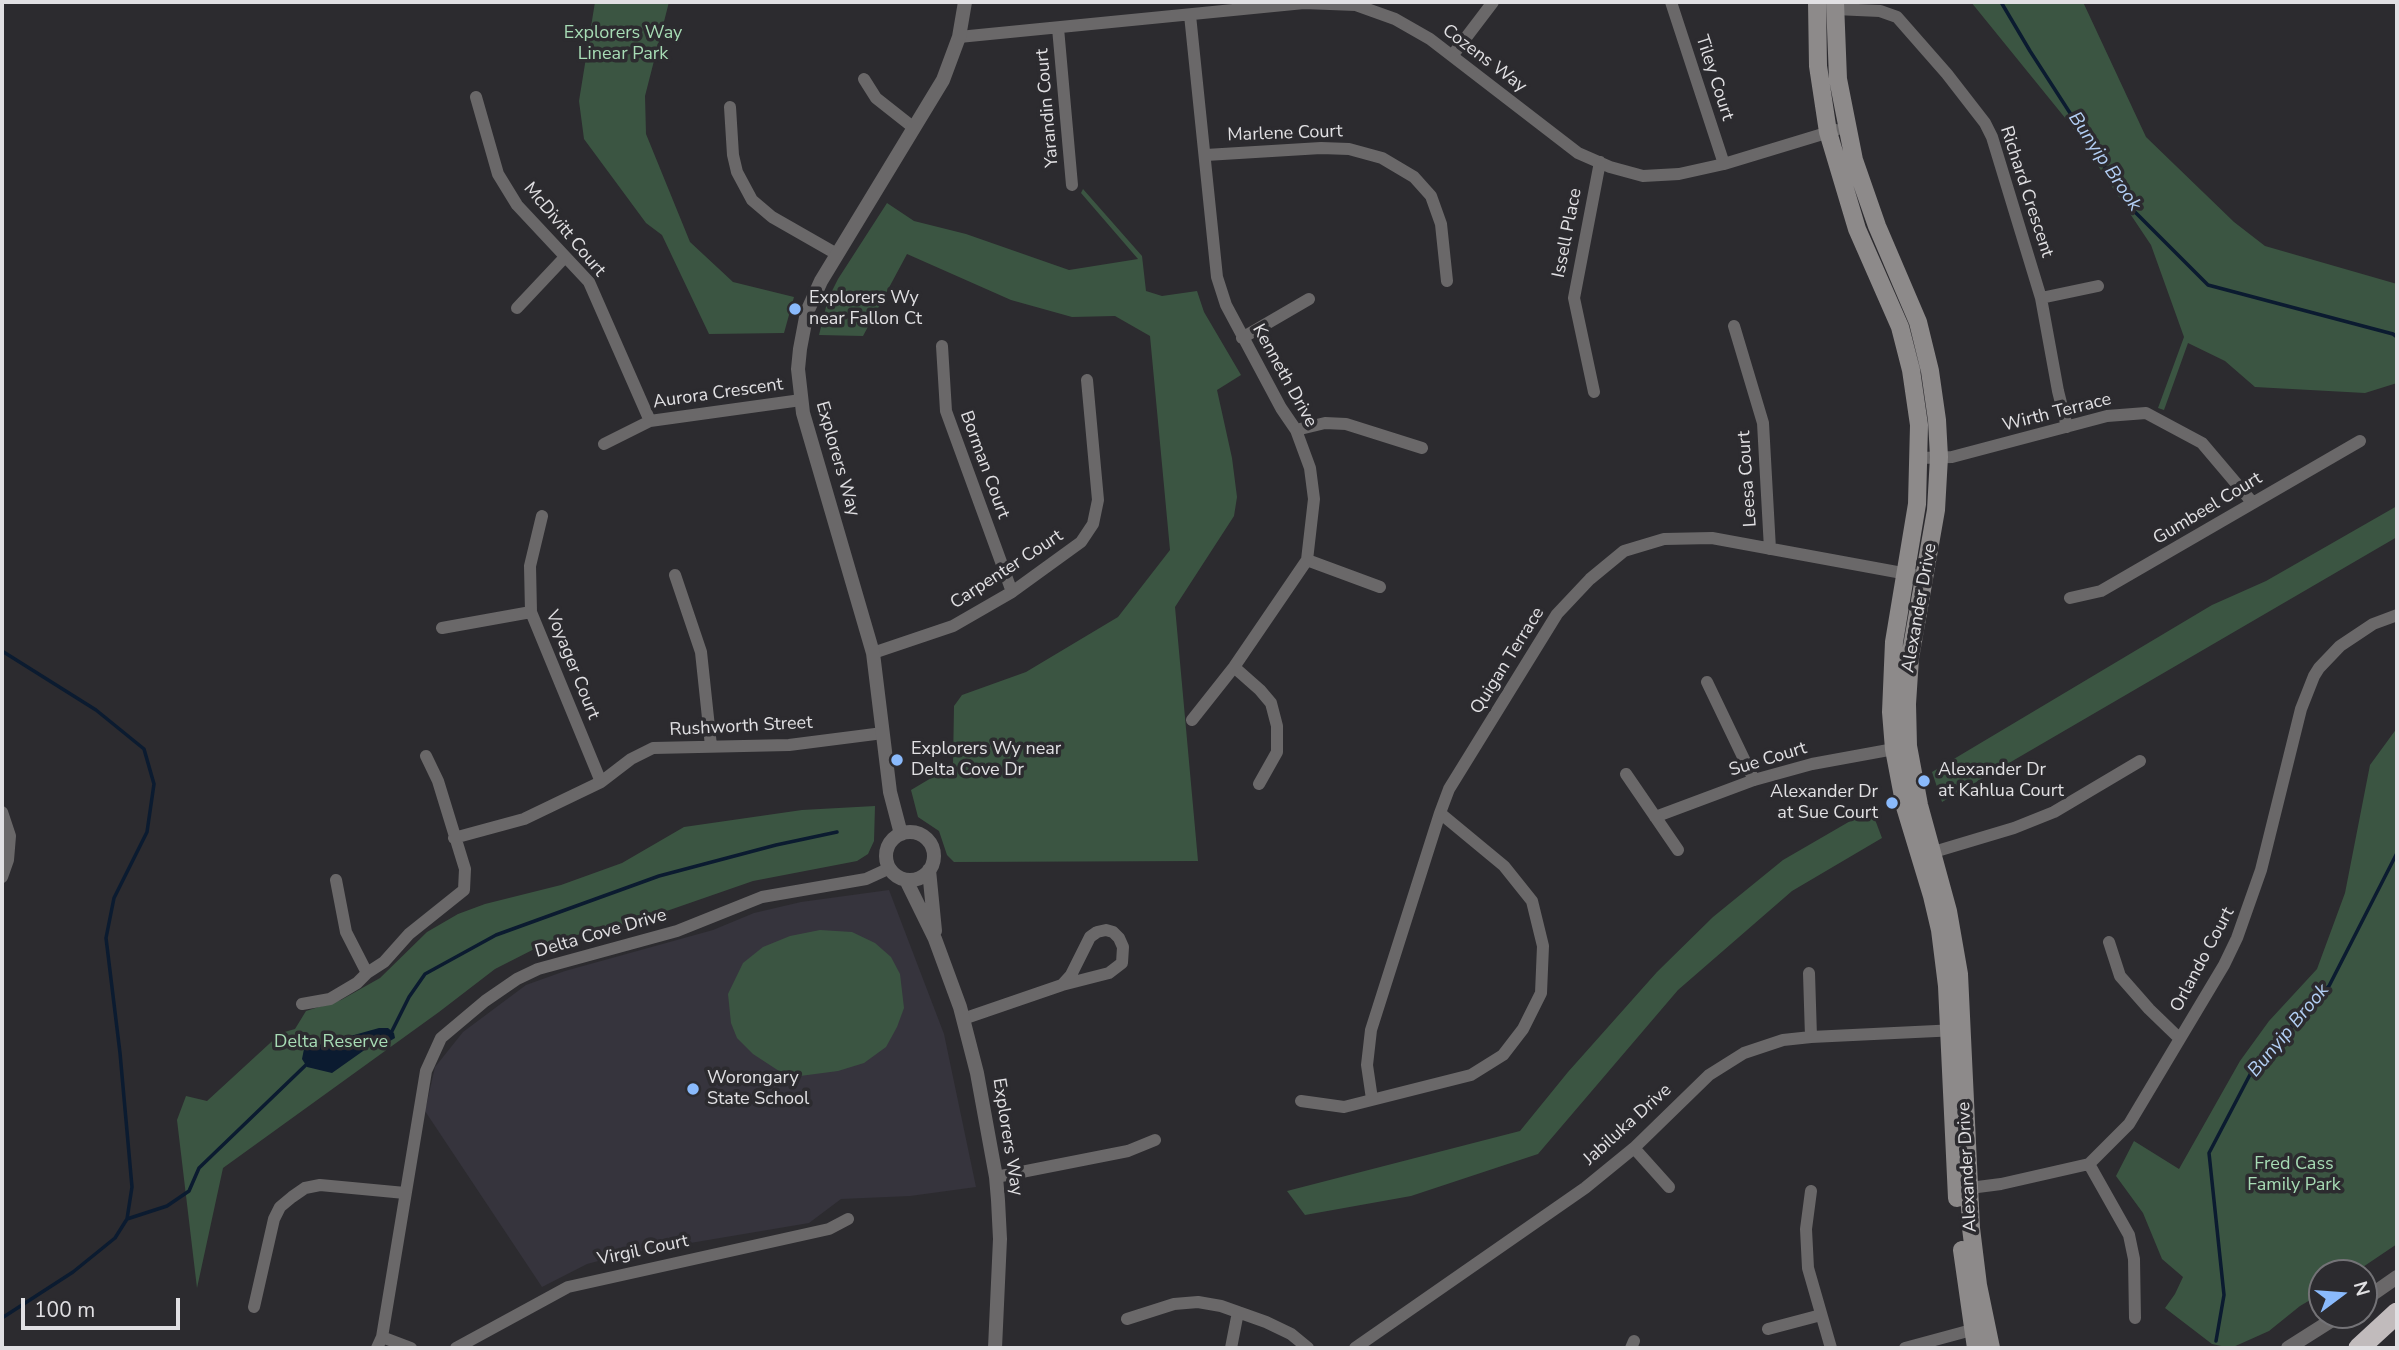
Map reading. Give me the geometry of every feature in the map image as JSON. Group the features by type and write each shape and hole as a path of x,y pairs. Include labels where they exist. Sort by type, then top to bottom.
{"highway":[{"path":"2359,1348 2397,1313"}],"main road":[{"name":"Alexander Drive","path":"1817,2 1818,66 1828,132 1857,229 1900,327 1916,398 1920,458 1915,523 1892,664 1891,712 1894,749 1905,807 1926,854 1953,937 1959,974 1954,1030 1962,1189 1985,1340"},
{"name":"Alexander Drive","path":"1835,5 1838,79 1846,127 1865,194 1910,300 1925,346 1935,401 1939,457 1936,510 1908,668 1907,725 1911,772 1926,854"}],"street":[{"name":"Explorers Way","path":"935,939 929,870 932,847 918,834 901,834 893,809 873,653 809,436 798,369 802,330 813,295 835,253 943,80 959,37 965,2"},
{"path":"1452,56 1493,2"},
{"name":"Tiley Court","path":"1671,2 1724,164"},
{"name":"Cozens Way","path":"959,37 1304,3 1356,5 1395,19 1430,39 1578,153 1643,176 1679,174 1724,164 1846,127"},
{"name":"Richard Crescent","path":"1835,5 1880,10 1897,17 1975,109 1992,137 2041,298 2067,427"},
{"name":"Kenneth Drive","path":"1190,15 1217,277 1226,305 1242,338 1296,430 1310,468 1314,499 1307,560 1234,667 1192,720"},
{"name":"Yarandin Court","path":"1058,28 1072,185"},
{"path":"864,79 876,98 914,128"},
{"name":"McDivitt Court","path":"476,97 498,174 517,205 589,282 650,421"},
{"path":"730,107 733,155 737,172 752,200 772,217 835,253"},
{"name":"Marlene Court","path":"1206,155 1321,148 1349,149 1382,158 1414,177 1431,196 1441,224 1447,281"},
{"name":"Issell Place","path":"1594,392 1574,298 1600,162"},
{"path":"517,308 565,257"},
{"path":"2041,298 2098,286"},
{"path":"1242,338 1309,299"},
{"name":"Leesa Court","path":"1734,327 1763,423 1770,549"},
{"name":"Borman Court","path":"942,345 946,411 1012,592"},
{"name":"Carpenter Court","path":"873,653 953,626 1012,592 1066,555 1081,541 1093,524 1098,500 1087,380"},
{"name":"Aurora Crescent","path":"604,443 650,421 801,400"},
{"name":"Wirth Terrace","path":"1920,458 1952,457 2107,416 2146,413 2202,443 2252,502"},
{"path":"1296,430 1325,423 1346,424 1422,448"},
{"name":"Gumbeel Court","path":"2070,598 2101,591 2360,440"},
{"name":"Voyager Court","path":"542,516 530,566 531,612 601,782"},
{"name":"Quigan Terrace","path":"1372,1099 1367,1065 1371,1030 1449,789 1557,614 1590,579 1624,551 1664,540 1712,538 1924,577"},
{"path":"1307,560 1380,587"},
{"path":"675,575 701,652 711,746"},
{"path":"442,628 531,612"},
{"name":"Orlando Court","path":"2089,1164 2129,1124 2224,965 2249,909 2301,709 2314,676 2340,646 2372,624 2397,615"},
{"path":"1234,667 1271,703 1277,726 1277,752 1259,784"},
{"path":"1707,682 1754,780"},
{"name":"Rushworth Street","path":"454,838 524,819 601,782 631,759 653,748 789,745 883,733"},
{"name":"Sue Court","path":"1655,817 1754,780 1812,764 1894,749"},
{"path":"302,1004 330,999 357,983 384,962 409,934 464,890 465,869 438,781 426,755"},
{"path":"1926,854 2014,828 2054,812 2140,761"},
{"path":"1626,774 1678,850"},
{"path":"2,812 10,836 8,860 2,877"},
{"path":"1301,1101 1344,1107 1471,1075 1503,1055 1523,1029 1541,993 1543,946 1532,901 1504,866 1440,813"},
{"path":"890,868 886,856 888,847 893,839 901,834"},
{"name":"Explorers Way","path":"890,868 898,877 906,880 935,939 963,1019 977,1073 996,1177 1000,1239 995,1348"},
{"name":"Delta Cove Drive","path":"380,1343 426,1071 441,1038 485,1001 517,979 538,969 677,930 746,901 772,894 866,879 890,868"},
{"path":"906,880 923,876 929,870"},
{"path":"337,880 346,932 367,973"},
{"path":"963,1019 1062,985 1109,973 1122,963 1124,956 1119,938 1106,930 1090,937 1071,975 1062,985"},
{"path":"2109,942 2120,976 2179,1038"},
{"path":"1809,973 1811,1037"},
{"name":"Jabiluka Drive","path":"1355,1348 1546,1216 1634,1148 1709,1075 1728,1062 1761,1046 1783,1040 1954,1030"},
{"path":"996,1177 1128,1152 1155,1140"},
{"path":"1634,1148 1669,1187"},
{"path":"1962,1189 2001,1184 2089,1164 2129,1235 2134,1259 2136,1318"},
{"path":"254,1307 274,1219 280,1207 292,1197 306,1188 320,1185 405,1193"},
{"path":"1811,1191 1807,1253 1831,1348"},
{"name":"Virgil Court","path":"456,1348 568,1287 829,1229 848,1219"},
{"path":"2378,1290 2397,1277"},
{"path":"1127,1320 1157,1308 1198,1302 1238,1312 1291,1334 1308,1348"},
{"path":"1231,1348 1238,1312"},
{"path":"1768,1329 1821,1315"},
{"path":"2288,1348 2318,1329"},
{"path":"2302,1348 2320,1329"},
{"path":"1905,1348 1985,1340"},
{"path":"380,1343 411,1348"}],"shaded area":[{"name":"Worongary State School","path":"889,890 944,1034 976,1187 910,1196 841,1199 809,1223 625,1254 587,1264 542,1287 425,1111 435,1067 463,1032 526,985 565,971 713,930 754,913 801,902"}],"green space":[{"name":"Explorers Way Linear Park","path":"595,2 669,2 645,96 646,134 690,242 733,282 794,297 784,333 709,334 662,235 646,223 584,139 579,101"},
{"path":"1971,2 2083,2 2146,137 2234,222 2265,246 2397,284 2397,383 2365,393 2255,387 2225,361 2188,343 2164,410 2158,408 2184,337 2151,245 2070,124"},
{"path":"1083,189 1142,256 1146,291 1162,296 1197,291 1204,312 1241,375 1217,390 1232,458 1237,497 1234,516 1175,607 1198,861 954,862 947,855 939,831 918,817 911,790 953,765 954,706 962,695 1026,672 1118,617 1170,550 1150,336 1115,316 1072,317 1011,300 907,254 863,336 819,335 828,299 838,279 887,203 914,221 966,234 1069,270 1138,259 1081,193"},
{"path":"2397,506 2397,537 1942,802 1932,772 2212,605 2266,581"},
{"name":"Fred Cass Family Park","path":"2397,728 2397,1244 2375,1259 2308,1259 2308,1301 2269,1331 2231,1348 2212,1344 2165,1308 2183,1277 2162,1259 2143,1213 2116,1176 2134,1141 2179,1169 2240,1061 2269,1021 2317,969 2345,893 2370,765"},
{"name":"Delta Reserve","path":"875,806 874,841 868,854 857,861 753,881 635,922 550,941 495,969 223,1168 197,1288 177,1120 186,1096 207,1101 281,1033 295,1029 306,1011 341,1000 380,978 427,932 458,914 485,904 561,885 622,863 684,827 802,810"},
{"path":"1871,809 1882,838 1792,891 1678,990 1538,1154 1411,1196 1305,1215 1287,1191 1520,1131 1568,1072 1657,972 1713,917 1783,860"},
{"path":"820,930 852,932 875,943 891,957 900,974 904,1008 886,1047 864,1063 838,1071 800,1076 779,1071 753,1054 737,1038 731,1023 728,994 743,963 763,947 790,936"}],"water":[{"path":"379,1028 388,1028 395,1038 385,1044 373,1044 332,1073 307,1067 302,1059 304,1049"}],"waterway":[{"name":"Bunyip Brook","path":"2001,2 2132,209 2208,285 2397,337"},
{"path":"2,651 96,710 144,749 154,784 147,832 114,898 106,938 132,1187 127,1219 115,1238 73,1272 2,1318"},
{"path":"391,1033 409,997 425,974 496,935 659,876 837,832"},
{"name":"Bunyip Brook","path":"2216,1341 2224,1295 2209,1153 2254,1067 2329,986 2397,853"},
{"path":"127,1219 167,1206 189,1191 199,1168 309,1062"}],"place":[{"name":"Explorers Wy near Fallon Ct","path":"795,309"},
{"name":"Explorers Wy near Delta Cove Dr","path":"897,760"},
{"name":"Alexander Dr at Kahlua Court","path":"1924,781"},
{"name":"Alexander Dr at Sue Court","path":"1892,803"},
{"name":"Worongary State School","path":"693,1089"}]}
